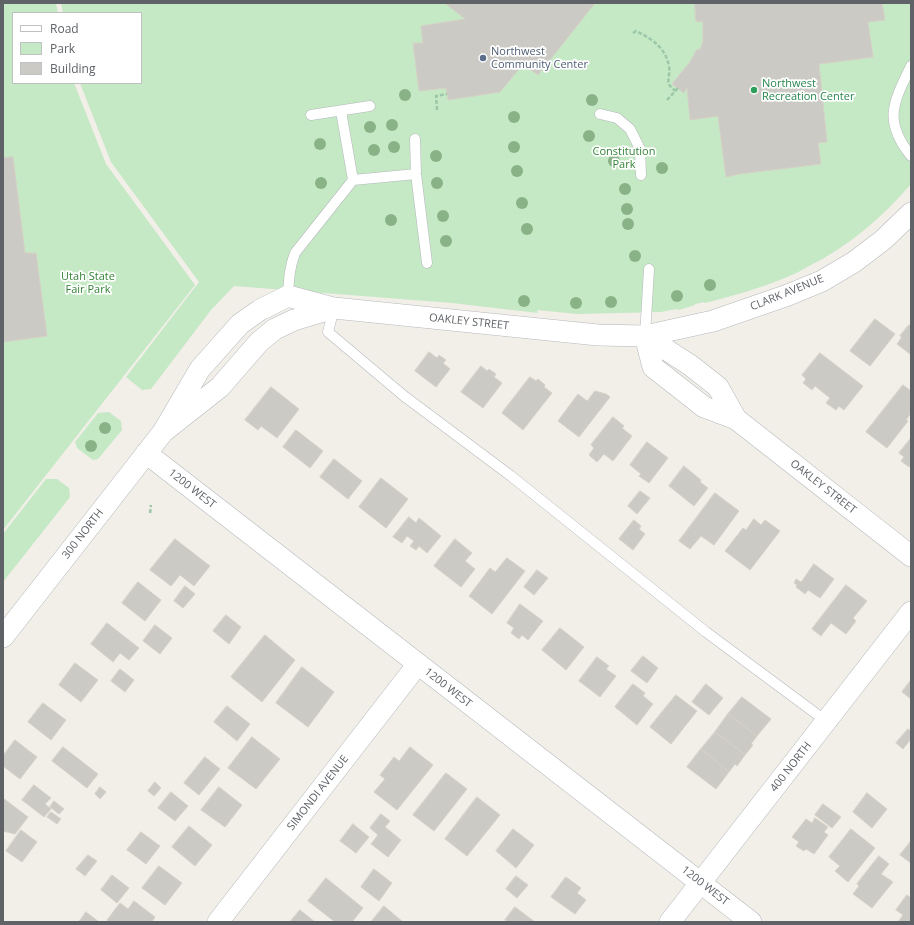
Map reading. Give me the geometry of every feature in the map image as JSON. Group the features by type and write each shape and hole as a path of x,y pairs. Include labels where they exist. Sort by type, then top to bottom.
{"street":[{"name":"CLARK AVENUE","path":"644,336 713,321 788,295 822,281 854,262 883,240 911,213"},
{"path":"288,296 334,308"},
{"name":"300 NORTH","path":"3,637 163,432 200,370 240,324 260,310 288,296"},
{"name":"OAKLEY STREET","path":"294,320 334,308 598,335 644,336 653,367 704,407 736,419 911,556"},
{"name":"300 NORTH","path":"163,432 220,387 259,342 275,330 294,320"},
{"name":"1200 WEST","path":"146,453 751,922"},
{"name":"400 NORTH","path":"670,922 911,612"},
{"name":"SIMONDI AVENUE","path":"218,922 418,664"}],"lane":[{"path":"911,66 898,94 894,107 893,118 900,140 911,156"},
{"path":"311,115 370,106"},
{"path":"341,111 352,180"},
{"path":"600,114 617,118 630,129 640,149 641,175"},
{"path":"415,139 416,174 427,263"},
{"path":"288,296 289,274 295,253 352,180 416,174"},
{"path":"644,336 649,269"},
{"path":"334,308 328,332 368,366 404,396 511,476 706,632 826,721"}],"path":[{"path":"633,33 636,31 651,38 662,50 669,66 668,82 670,87 677,90 667,100"},
{"path":"437,110 436,96 447,94"},
{"path":"150,513 151,505"}],"green space":[{"name":"Utah State Fair Park","path":"3,3 56,3 58,12 12,12 12,84 74,84 106,164 195,285 3,530"},
{"name":"Constitution Park","path":"61,3 911,3 911,184 877,220 838,250 824,258 790,276 777,281 736,295 695,304 679,310 676,309 661,312 577,314 537,310 538,313 452,303 234,286 211,310 151,389 142,390 126,377 199,282 111,162 80,84 142,84 142,12 63,12"},
{"path":"109,412 121,421 122,430 98,459 93,460 77,448 75,442 98,413"},
{"path":"46,479 57,479 69,488 70,497 3,582 3,534"}],"building":[{"name":"Northwest Community Center","path":"445,3 595,3 538,75 523,64 500,92 448,100 446,88 419,91 413,43 423,43 421,26 465,19"},
{"name":"Northwest Recreation Center","path":"695,3 882,3 885,20 868,22 873,57 819,64 827,142 818,143 821,164 739,174 726,177 718,116 690,120 687,87 684,93 672,84 690,62 697,49 700,50 703,41 703,22 696,21"},
{"path":"13,157 25,253 36,253 47,336 3,342 3,158"},
{"path":"875,319 895,334 870,366 850,351"},
{"path":"909,325 911,327 910,354 897,344 902,337 900,336"},
{"path":"429,352 437,358 439,355 446,360 443,363 450,369 436,387 415,371"},
{"path":"820,353 863,386 844,410 839,406 836,410 826,403 830,398 815,386 812,390 803,383 806,379 802,375"},
{"path":"481,366 487,371 489,369 496,374 494,377 502,383 483,408 461,392"},
{"path":"530,377 536,381 538,379 545,385 544,387 552,393 523,430 502,413"},
{"path":"903,385 911,391 911,413 906,420 908,421 887,448 866,432"},
{"path":"271,387 299,409 277,438 261,426 258,430 245,420"},
{"path":"595,391 606,394 610,397 579,437 558,421 578,394 587,401"},
{"path":"613,417 624,426 622,428 632,436 613,461 604,454 597,462 589,455 594,448 591,445"},
{"path":"296,430 323,451 310,468 283,447"},
{"path":"911,438 911,465 909,467 901,461 904,457 899,453"},
{"path":"647,442 668,458 649,483 639,476 641,474 630,465"},
{"path":"334,459 362,481 348,499 320,477"},
{"path":"684,466 708,488 694,506 669,486"},
{"path":"381,478 408,499 386,528 359,507"},
{"path":"640,491 650,498 637,514 628,506"},
{"path":"715,493 739,511 714,545 701,536 690,549 679,541"},
{"path":"409,517 416,523 419,518 441,536 427,553 419,546 416,550 410,546 414,541 407,536 402,543 393,537"},
{"path":"754,519 761,525 765,520 780,531 750,570 725,551 743,528 746,530"},
{"path":"634,520 641,526 639,529 645,534 633,550 619,539"},
{"path":"175,539 210,566 194,586 180,575 171,586 150,570"},
{"path":"455,539 472,553 465,561 475,569 461,587 434,566"},
{"path":"507,558 525,571 492,614 469,596 490,568 495,572"},
{"path":"814,564 834,579 820,598 808,590 805,594 796,587 797,585 794,583 796,579 801,582"},
{"path":"537,570 548,578 534,595 524,587"},
{"path":"138,582 161,600 145,621 122,603"},
{"path":"846,585 867,601 853,618 856,621 846,634 831,623 821,636 812,629"},
{"path":"185,586 195,594 183,608 174,601"},
{"path":"520,604 543,621 528,640 522,635 519,639 511,633 514,628 507,623"},
{"path":"226,615 241,627 229,644 213,631"},
{"path":"107,623 139,648 129,660 120,653 113,662 91,644"},
{"path":"155,625 172,638 160,654 143,641"},
{"path":"560,628 584,647 566,670 542,650"},
{"path":"265,635 295,660 262,702 231,677"},
{"path":"643,656 658,668 647,683 631,671"},
{"path":"597,657 609,666 606,669 616,676 600,697 579,681"},
{"path":"75,663 98,680 81,702 59,685"},
{"path":"302,667 334,692 308,727 276,703"},
{"path":"120,669 134,680 125,692 111,681"},
{"path":"911,680 911,699 902,692"},
{"path":"633,684 645,693 643,696 653,704 637,725 615,707"},
{"path":"706,684 723,698 709,715 692,702"},
{"path":"676,695 697,711 671,744 650,727"},
{"path":"742,697 771,719 757,736 728,714"},
{"path":"43,703 66,720 51,740 28,722"},
{"path":"227,706 250,724 237,741 214,722"},
{"path":"728,714 757,736 751,744 753,745 745,755 715,732"},
{"path":"908,729 911,731 911,739 903,749 896,743"},
{"path":"715,732 745,755 737,766 735,764 729,772 701,749"},
{"path":"252,737 280,759 256,789 228,768"},
{"path":"15,740 37,757 20,779 3,766 3,756"},
{"path":"63,747 98,774 87,788 52,761"},
{"path":"410,747 433,765 397,810 374,792 385,779 380,775 394,757 399,761"},
{"path":"701,749 729,772 716,789 687,767"},
{"path":"205,757 220,769 199,795 184,783"},
{"path":"446,773 467,789 434,831 413,815"},
{"path":"155,782 161,788 154,796 148,791"},
{"path":"34,785 51,798 45,804 51,809 44,817 22,800"},
{"path":"100,787 106,792 100,799 95,794"},
{"path":"219,787 242,805 225,827 201,810"},
{"path":"171,792 188,806 175,821 158,808"},
{"path":"867,793 887,809 872,828 853,812"},
{"path":"477,797 500,815 467,856 445,839"},
{"path":"3,798 28,817 15,834 3,831"},
{"path":"54,801 64,809 59,814 50,807"},
{"path":"823,804 841,817 832,828 815,815"},
{"path":"51,812 61,819 57,824 47,817"},
{"path":"381,814 390,821 385,827 401,840 388,857 371,844 378,835 370,828"},
{"path":"815,818 828,827 824,832 828,835 814,854 806,849 804,851 796,846 799,842 792,837 806,819 812,823"},
{"path":"353,824 369,837 356,853 340,841"},
{"path":"189,826 212,845 195,866 172,847"},
{"path":"513,829 534,845 516,868 496,851"},
{"path":"851,829 875,848 848,882 835,871 840,866 829,857"},
{"path":"21,830 37,842 22,862 6,851"},
{"path":"141,832 160,846 146,864 127,850"},
{"path":"911,841 911,863 900,855"},
{"path":"88,855 97,861 85,876 76,869"},
{"path":"879,856 889,864 881,874 893,882 872,908 853,894 859,886 857,884"},
{"path":"159,866 182,883 165,905 142,888"},
{"path":"374,869 392,883 379,901 361,887"},
{"path":"112,875 129,888 117,903 101,890"},
{"path":"516,876 528,885 517,898 506,889"},
{"path":"566,877 581,888 577,893 586,900 575,914 551,897"},
{"path":"326,878 363,908 352,922 335,922 308,901"},
{"path":"907,895 911,898 911,922 898,922 903,915 896,910"},
{"path":"134,901 155,917 152,922 109,922 107,920 120,903 128,909"},
{"path":"384,906 403,922 371,922"},
{"path":"515,907 535,922 508,922 505,920"},
{"path":"300,910 315,922 290,922"},
{"path":"86,912 99,922 79,922"}],"place":[{"name":"Northwest Community Center","path":"483,58"},
{"name":"Northwest Recreation Center","path":"754,90"}]}
